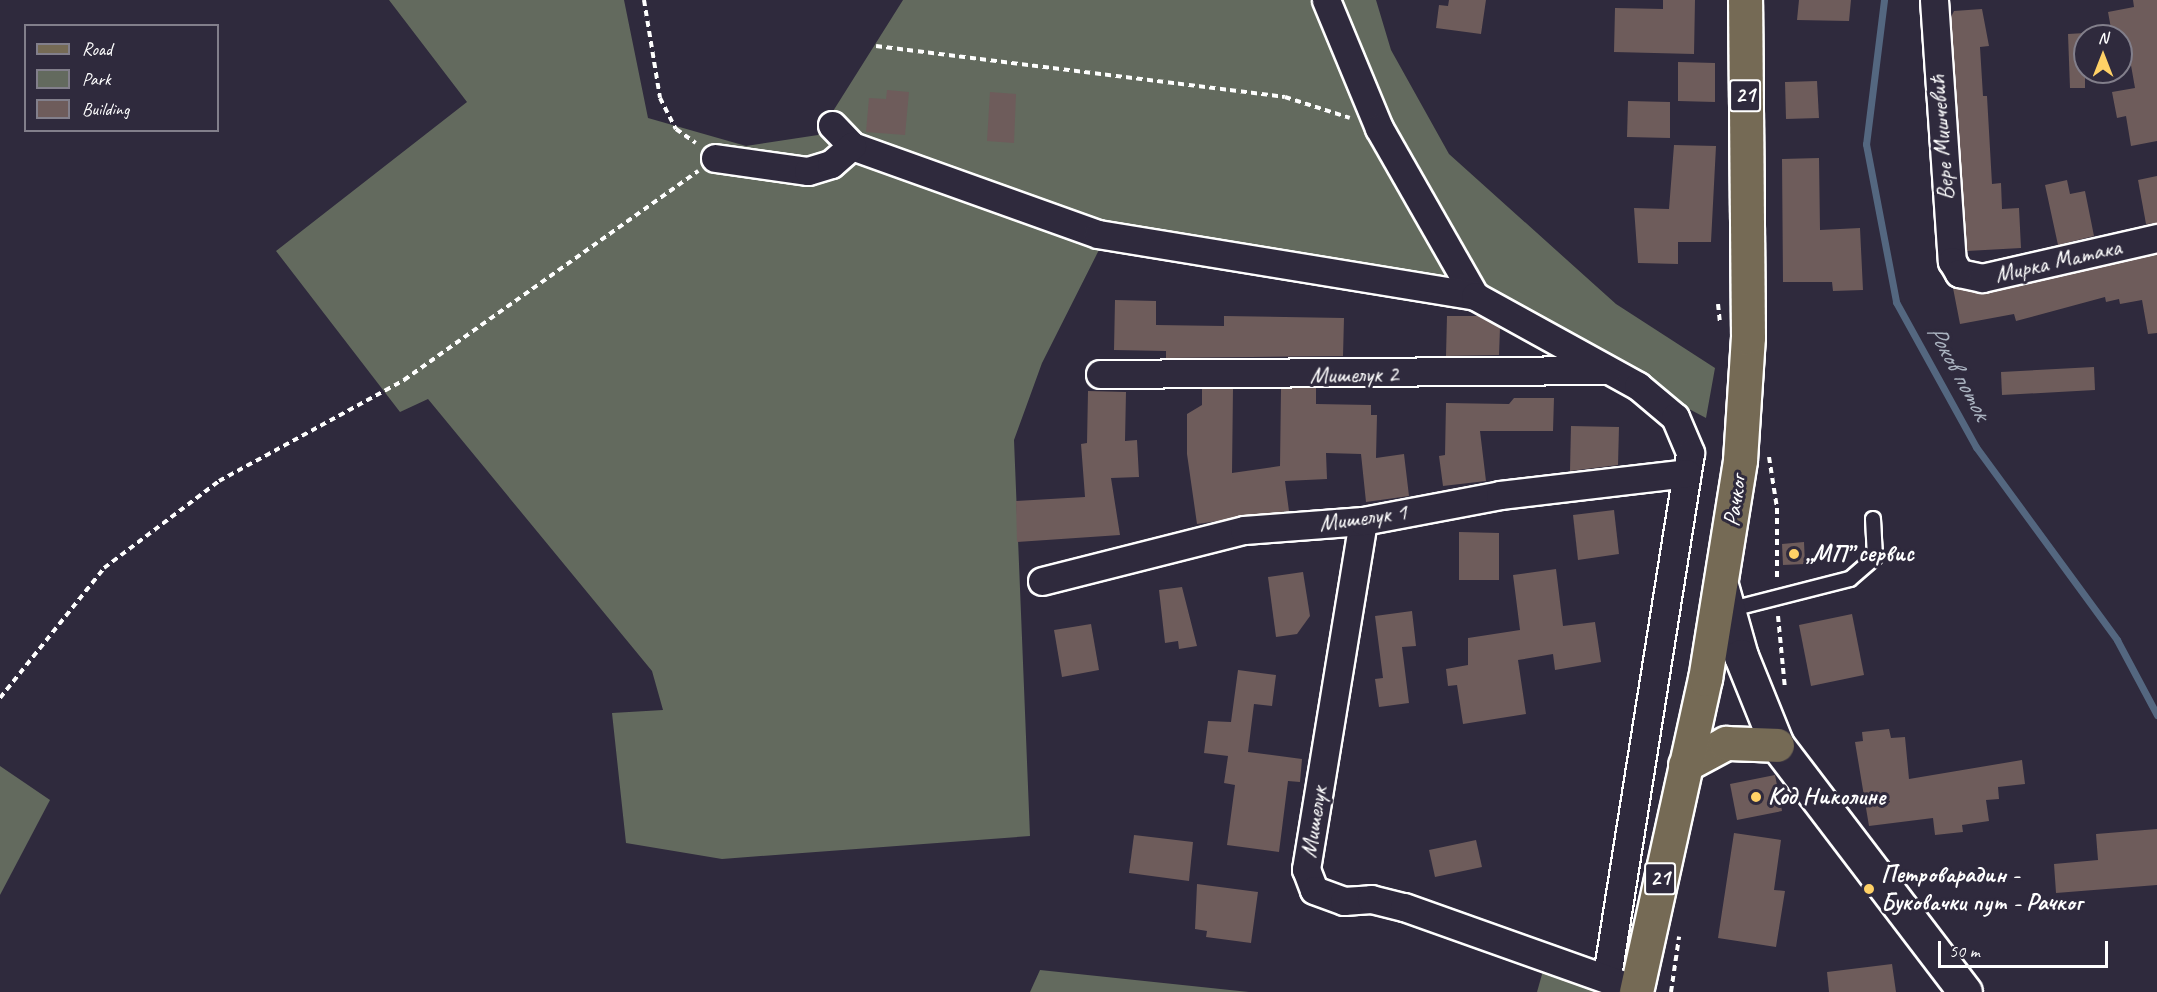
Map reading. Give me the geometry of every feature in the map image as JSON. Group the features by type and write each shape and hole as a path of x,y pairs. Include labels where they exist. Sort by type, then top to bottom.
{"main road":[{"name":"Рачког","path":"1635,992 1725,597 1746,383 1745,0"},
{"path":"1685,765 1726,743 1777,745"}],"street":[{"path":"1326,0 1379,128 1475,296"},
{"name":"Вере Мишчевић","path":"1934,0 1952,261 1959,273"},
{"path":"832,125 852,146 1098,234 1475,296 1525,319 1638,386 1675,417 1690,453 1607,976"},
{"path":"715,158 808,171 831,164 852,146"},
{"name":"Мирка Матака","path":"1959,273 1982,278 2157,238"},
{"name":"Мишелук 2","path":"1100,374 1608,370"},
{"name":"Мишелук 1","path":"1042,581 1244,530 1363,521 1500,495 1687,473"},
{"name":"Мишелук","path":"1363,521 1306,869 1314,890 1344,901 1371,899 1404,907 1607,976 1635,992"},
{"path":"1725,597 1777,745 1965,992"}],"lane":[{"path":"1725,597 1777,600 1850,579 1869,566 1875,557 1873,519"}],"path":[{"path":"0,698 104,568 211,488 404,380 715,158 676,129 660,98 644,0"},
{"path":"876,46 1285,97 1379,128"},
{"path":"1777,600 1788,702"}],"green space":[{"path":"389,0 624,0 648,118 746,146 818,135 903,0 1376,0 1391,50 1449,154 1616,304 1715,368 1706,418 1479,297 1107,234 1042,363 1014,440 1030,836 722,859 626,843 612,713 663,710 652,671 428,399 400,412 276,251 467,102"},
{"path":"0,766 50,800 0,895"},
{"path":"1546,960 1616,992 1537,992"},
{"path":"1040,970 1249,992 1030,992"}],"building":[{"path":"1449,0 1486,0 1481,34 1436,28 1439,5 1448,6"},
{"path":"1663,0 1695,0 1694,54 1614,52 1615,8 1663,9"},
{"path":"1799,0 1851,0 1849,21 1797,20"},
{"path":"2133,0 2157,0 2157,141 2131,146 2126,116 2117,118 2112,92 2135,88 2133,24 2110,24 2108,12 2134,7"},
{"path":"1982,9 1989,46 1980,47 1983,96 1987,96 1992,184 2001,183 2002,209 2019,208 2021,248 1967,251 1951,17 1954,11"},
{"path":"2068,34 2073,34 2073,84 2085,84 2085,88 2070,88"},
{"path":"1678,62 1715,63 1715,102 1678,101"},
{"path":"1817,81 1819,118 1786,119 1785,82"},
{"path":"887,90 909,92 905,135 866,132 869,98 886,99"},
{"path":"990,92 1016,94 1014,143 987,141"},
{"path":"1628,101 1670,102 1670,138 1627,137"},
{"path":"1674,145 1716,146 1711,242 1678,242 1678,264 1638,263 1634,208 1669,209"},
{"path":"1819,158 1820,230 1860,228 1863,290 1833,291 1832,282 1783,282 1782,159"},
{"path":"2157,176 2157,223 2146,224 2138,180"},
{"path":"2067,180 2070,194 2085,191 2094,236 2058,245 2045,185"},
{"path":"2157,254 2157,333 2148,334 2142,300 2120,304 2119,299 2106,302 2105,297 2016,321 2014,314 1960,324 1953,288 1986,293"},
{"path":"1115,300 1156,301 1156,325 1224,326 1224,316 1344,318 1343,356 1166,358 1166,351 1114,350"},
{"path":"1447,316 1480,316 1500,328 1499,355 1446,356"},
{"path":"2094,367 2095,390 2002,395 2001,372"},
{"path":"1281,388 1316,388 1316,404 1371,405 1371,415 1377,415 1376,458 1404,454 1409,496 1366,502 1361,454 1326,453 1327,479 1285,481 1289,511 1197,524 1187,454 1187,414 1202,405 1202,389 1233,389 1232,473 1280,466"},
{"path":"1088,391 1126,392 1125,441 1137,440 1139,477 1111,478 1120,535 1017,542 1016,501 1085,497 1081,444 1087,443"},
{"path":"1514,398 1554,398 1553,431 1480,431 1486,481 1443,486 1439,456 1445,455 1446,403 1509,404"},
{"path":"1571,426 1619,427 1618,465 1570,471"},
{"path":"1614,510 1619,554 1578,560 1573,515"},
{"path":"1459,532 1499,533 1499,580 1459,580"},
{"name":"„МП” сервис","path":"1804,542 1805,564 1783,565 1782,544"},
{"path":"1556,569 1563,626 1595,622 1601,662 1555,670 1553,654 1518,660 1526,714 1463,724 1457,685 1448,686 1446,669 1468,665 1468,638 1520,630 1513,575"},
{"path":"1303,572 1310,616 1297,634 1276,637 1268,577"},
{"path":"1182,587 1197,646 1179,649 1178,641 1165,643 1159,590"},
{"path":"1412,611 1416,646 1402,647 1409,703 1379,707 1375,679 1383,678 1375,616"},
{"path":"1852,614 1864,675 1811,686 1799,625"},
{"path":"1091,624 1099,670 1062,677 1054,630"},
{"path":"1238,670 1276,675 1272,706 1254,704 1248,752 1302,759 1300,782 1288,781 1279,852 1227,845 1235,785 1224,783 1228,756 1204,753 1208,721 1231,722"},
{"path":"1889,729 1891,738 1905,737 1909,779 2022,760 2025,784 1998,787 1999,799 1986,800 1989,821 1962,825 1963,832 1935,835 1933,818 1869,826 1855,742 1863,741 1862,732"},
{"name":"Код Николине","path":"1775,775 1782,811 1737,820 1730,784"},
{"path":"2157,829 2157,885 2056,893 2054,864 2098,860 2096,834"},
{"path":"1734,833 1781,840 1774,890 1785,891 1776,947 1718,938"},
{"path":"1134,835 1193,842 1189,881 1129,873"},
{"path":"1476,840 1482,867 1435,877 1429,850"},
{"path":"1197,884 1258,892 1251,943 1206,937 1207,931 1195,929"},
{"path":"1892,964 1896,992 1829,992 1827,972"}],"waterway":[{"name":"Роков поток","path":"1884,0 1866,144 1896,302 1976,447 2117,640 2157,715"}],"place":[{"name":"„МП” сервис","path":"1794,554"},
{"name":"Код Николине","path":"1756,797"},
{"name":"Петроварадин - Буковачки пут - Рачког","path":"1869,889"}]}
